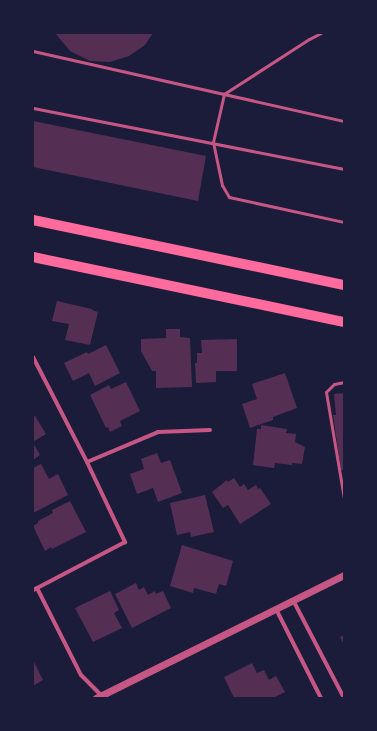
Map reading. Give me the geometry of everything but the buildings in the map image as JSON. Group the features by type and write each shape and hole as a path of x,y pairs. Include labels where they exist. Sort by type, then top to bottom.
{"main road":[{"path":"33,220 344,285"},
{"path":"33,257 344,322"}],"street":[{"path":"33,357 87,462 125,542 35,589 81,675 100,697 344,575"},
{"path":"87,462 158,432 210,430"},
{"path":"293,600 344,698"},
{"path":"276,609 321,698"}],"lane":[{"path":"321,33 309,39 224,94 213,142 222,186 229,197 344,222"},
{"path":"33,51 344,121"},
{"path":"33,108 213,142 344,169"},
{"path":"344,382 334,384 326,392 344,498"}]}
